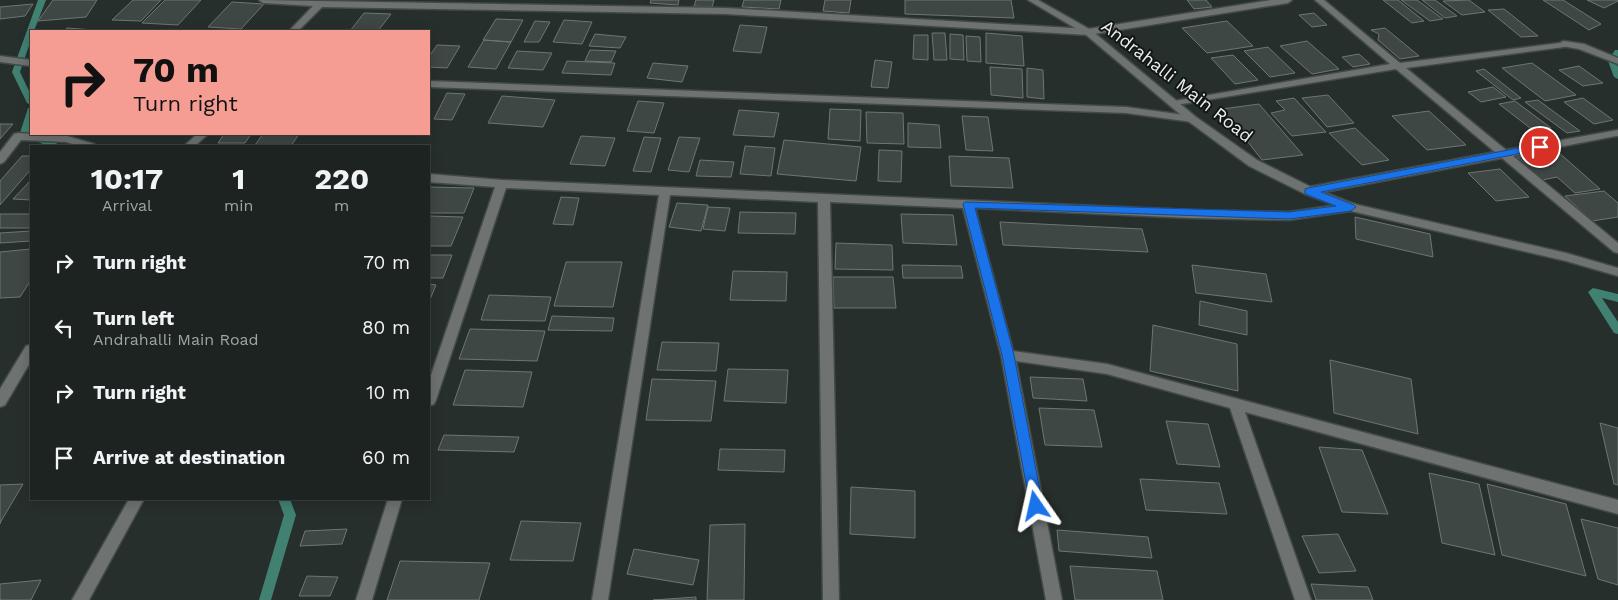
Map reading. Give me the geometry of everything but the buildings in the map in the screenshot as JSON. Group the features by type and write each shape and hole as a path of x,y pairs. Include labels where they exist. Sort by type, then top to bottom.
{"street":[{"path":"263,0 726,11 1088,32 1288,0"},
{"path":"726,11 727,0"},
{"name":"Andrahalli Main Road","path":"1032,0 1088,32 1192,119 1253,163 1308,191 1351,207 1566,257 1618,272"},
{"path":"1319,0 1618,249"},
{"path":"294,30 322,2"},
{"path":"1174,104 1396,66 1564,44 1581,46 1618,61"},
{"path":"1,60 30,63"},
{"path":"430,84 1126,110 1192,119"},
{"path":"1308,191 1616,133"},
{"path":"190,145 202,135"},
{"path":"0,160 18,136 67,139 87,145"},
{"path":"430,178 502,184 1289,216 1351,207"},
{"path":"430,397 502,184"},
{"path":"600,600 665,191"},
{"path":"824,198 831,600"},
{"path":"968,204 1008,355 1054,600"},
{"path":"0,401 30,352"},
{"path":"1008,355 1106,369 1618,507"},
{"path":"1235,404 1303,600"},
{"path":"80,600 136,500"},
{"path":"364,600 395,500"}],"waterway":[{"path":"31,30 42,0"},
{"path":"30,33 16,72 30,101"},
{"path":"1618,52 1612,61 1618,77"},
{"path":"30,113 24,133 53,145"},
{"path":"1618,298 1593,292 1618,330"},
{"path":"265,600 290,515 284,500"}],"route":[{"path":"1036,506 1008,355 968,204 1191,214 1289,216 1351,207 1308,191 1540,147"}]}
